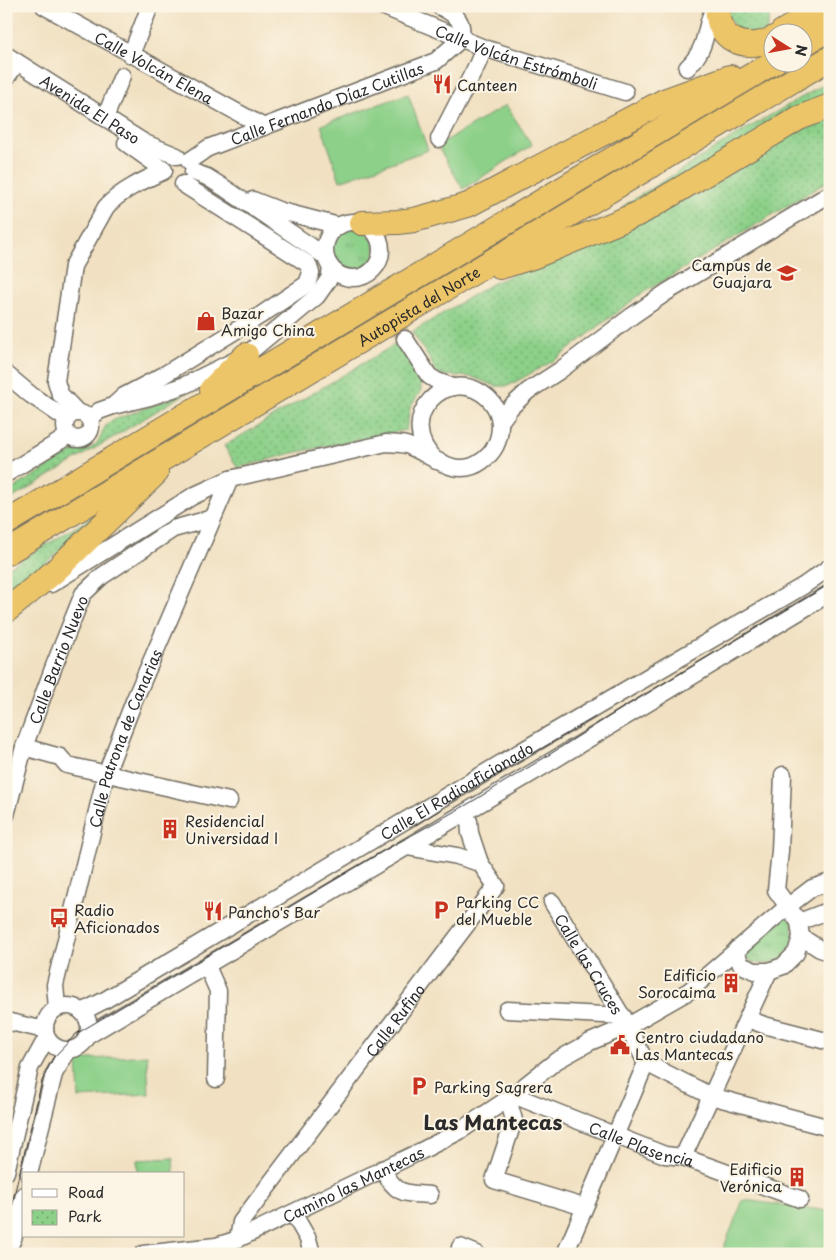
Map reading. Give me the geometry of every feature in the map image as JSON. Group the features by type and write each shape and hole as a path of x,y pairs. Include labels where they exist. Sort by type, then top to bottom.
{"highway":[{"path":"716,6 719,20 732,40 758,45 764,42"},
{"path":"799,22 825,6"},
{"path":"814,38 830,28"},
{"name":"Autopista del Norte","path":"6,553 830,58"},
{"path":"350,224 414,220 468,205 664,101 764,66"},
{"name":"Autopista del Norte","path":"6,523 764,67"},
{"path":"463,278 535,256 640,213 799,118 830,106"},
{"path":"186,415 246,355"},
{"path":"6,611 55,570 184,446"}],"street":[{"name":"Calle Volcán Elena","path":"45,6 130,55 264,127"},
{"path":"130,55 150,6"},
{"name":"Calle Volcán Estrómboli","path":"382,6 484,48 625,92"},
{"path":"438,6 456,16 462,28 460,39"},
{"path":"687,68 703,46 716,6"},
{"name":"Calle Fernando Díaz Cutillas","path":"164,171 166,162 173,157 186,168 208,148 436,62 460,39"},
{"path":"439,139 484,48"},
{"name":"Avenida El Paso","path":"8,68 105,118 186,168 226,189 328,262"},
{"name":"Avenida El Paso","path":"8,68 139,152 164,171 165,176 170,182 179,185 186,168"},
{"path":"105,118 122,76"},
{"name":"Avenida El Paso","path":"113,406 124,396 171,371 261,315 307,284 311,273 308,264 186,168"},
{"path":"75,421 60,394 56,381 73,266 113,198 164,171"},
{"name":"Avenida El Paso","path":"226,189 281,211 350,224"},
{"path":"500,422 510,406 528,391 559,371 668,292 830,194"},
{"path":"6,474 60,441 75,421 113,406 150,397 185,385 246,355 317,296 329,279 325,247 327,238 332,231 350,224 370,228 380,242 380,260 370,280 352,279 337,274 328,262"},
{"path":"6,611 108,550 162,514 193,496 230,479 386,443 407,445 446,466 457,468 478,464 487,458 500,435 500,422 495,407 485,396 470,388 453,387 429,376 406,339"},
{"path":"6,374 32,395 75,421"},
{"path":"429,376 429,400"},
{"path":"436,461 428,453 419,432 422,414 429,400 439,392 453,387"},
{"path":"485,396 505,396 528,391"},
{"name":"Calle Patrona de Canarias","path":"58,1008 55,985 106,774 134,700 230,479"},
{"path":"162,514 181,526 194,539 196,555"},
{"name":"Calle Barrio Nuevo","path":"6,815 24,747 83,594 102,576 173,529 213,518"},
{"name":"Calle El Radioaficionado","path":"82,1012 101,1003 543,738 794,591 830,567"},
{"name":"Calle El Radioaficionado","path":"87,1036 407,847 830,593"},
{"path":"24,747 60,757 67,765 229,801"},
{"path":"783,775 780,851 776,890 800,929 825,950"},
{"path":"469,821 470,833 480,863"},
{"path":"407,847 458,856 480,863"},
{"name":"Calle Rufino","path":"238,1238 241,1222 496,886 480,863"},
{"name":"Camino las Mantecas","path":"143,1254 216,1246 238,1238 458,1132 510,1097 556,1061 626,1021 689,991 722,962 739,957 787,907 812,888 830,882"},
{"name":"Calle las Cruces","path":"552,902 626,1021 646,1063"},
{"path":"739,957 755,971 769,971 783,966 796,953 800,929 830,910"},
{"path":"796,953 825,950"},
{"path":"207,966 218,991 216,1078"},
{"path":"683,1156 769,971"},
{"path":"6,1021 46,1032 55,1046 68,1050 76,1048 83,1043 87,1036 88,1024 78,1008 68,1006 58,1008 48,1017 46,1032 30,1068 6,1172"},
{"path":"507,1010 626,1021"},
{"path":"748,1019 830,1042"},
{"path":"30,1172 54,1074 68,1050"},
{"path":"565,1254 646,1063 711,1096 830,1128"},
{"path":"510,1097 514,1120 494,1180 584,1208"},
{"name":"Calle Plasencia","path":"510,1097 615,1134 665,1155 683,1156 800,1199"},
{"path":"382,1169 392,1186 404,1193 430,1195"},
{"path":"13,1248 22,1205"},
{"path":"293,1212 308,1239 312,1254"},
{"path":"460,1247 477,1254"}],"green space":[{"path":"726,6 777,6 770,15 768,22 764,22 764,32 739,36 725,8"},
{"path":"830,81 830,100 626,212 623,206 743,131"},
{"path":"408,94 428,150 340,181 321,125"},
{"path":"506,105 532,145 463,189 440,150 442,143"},
{"path":"830,114 830,180 638,296 555,360 508,386 496,386 472,377 443,375 435,372 431,361 412,332 493,283 534,266"},
{"path":"353,228 365,232 371,238 375,250 371,262 365,268 353,272 341,268 335,262 331,250 335,238 341,232"},
{"path":"399,342 421,382 421,390 410,408 406,430 293,453 238,468 224,446"},
{"path":"188,392 6,502 6,493 72,452 89,449 94,446 105,427 111,421"},
{"path":"109,507 97,519 6,597 6,569"},
{"path":"785,917 792,921 794,940 784,958 767,964 752,962 744,956 745,952"},
{"path":"147,1055 149,1094 79,1098 77,1060"},
{"path":"173,1158 174,1172 138,1172 137,1160"},
{"path":"743,1200 830,1211 830,1254 721,1254"}],"tunnel":[{"path":"373,286 405,339"}],"tram line":[{"path":"6,1228 42,1081 53,1058 76,1034 385,850 468,804 627,705 830,584"},
{"path":"416,825 462,795 595,717"}],"place":[{"name":"Canteen","path":"442,84"},
{"name":"Campus de Guajara","path":"787,273"},
{"name":"Bazar Amigo China","path":"206,321"},
{"name":"Residencial Universidad I","path":"170,829"},
{"name":"Parking CC del Mueble","path":"441,910"},
{"name":"Pancho's Bar","path":"213,911"},
{"name":"Radio Aficionados","path":"59,918"},
{"name":"Edificio Sorocaima","path":"731,983"},
{"name":"Centro ciudadano Las Mantecas","path":"620,1045"},
{"name":"Parking Sagrera","path":"419,1086"},
{"name":"Edificio Verónica","path":"797,1177"}],"district":[{"name":"Las Mantecas","path":"493,1122"}]}
